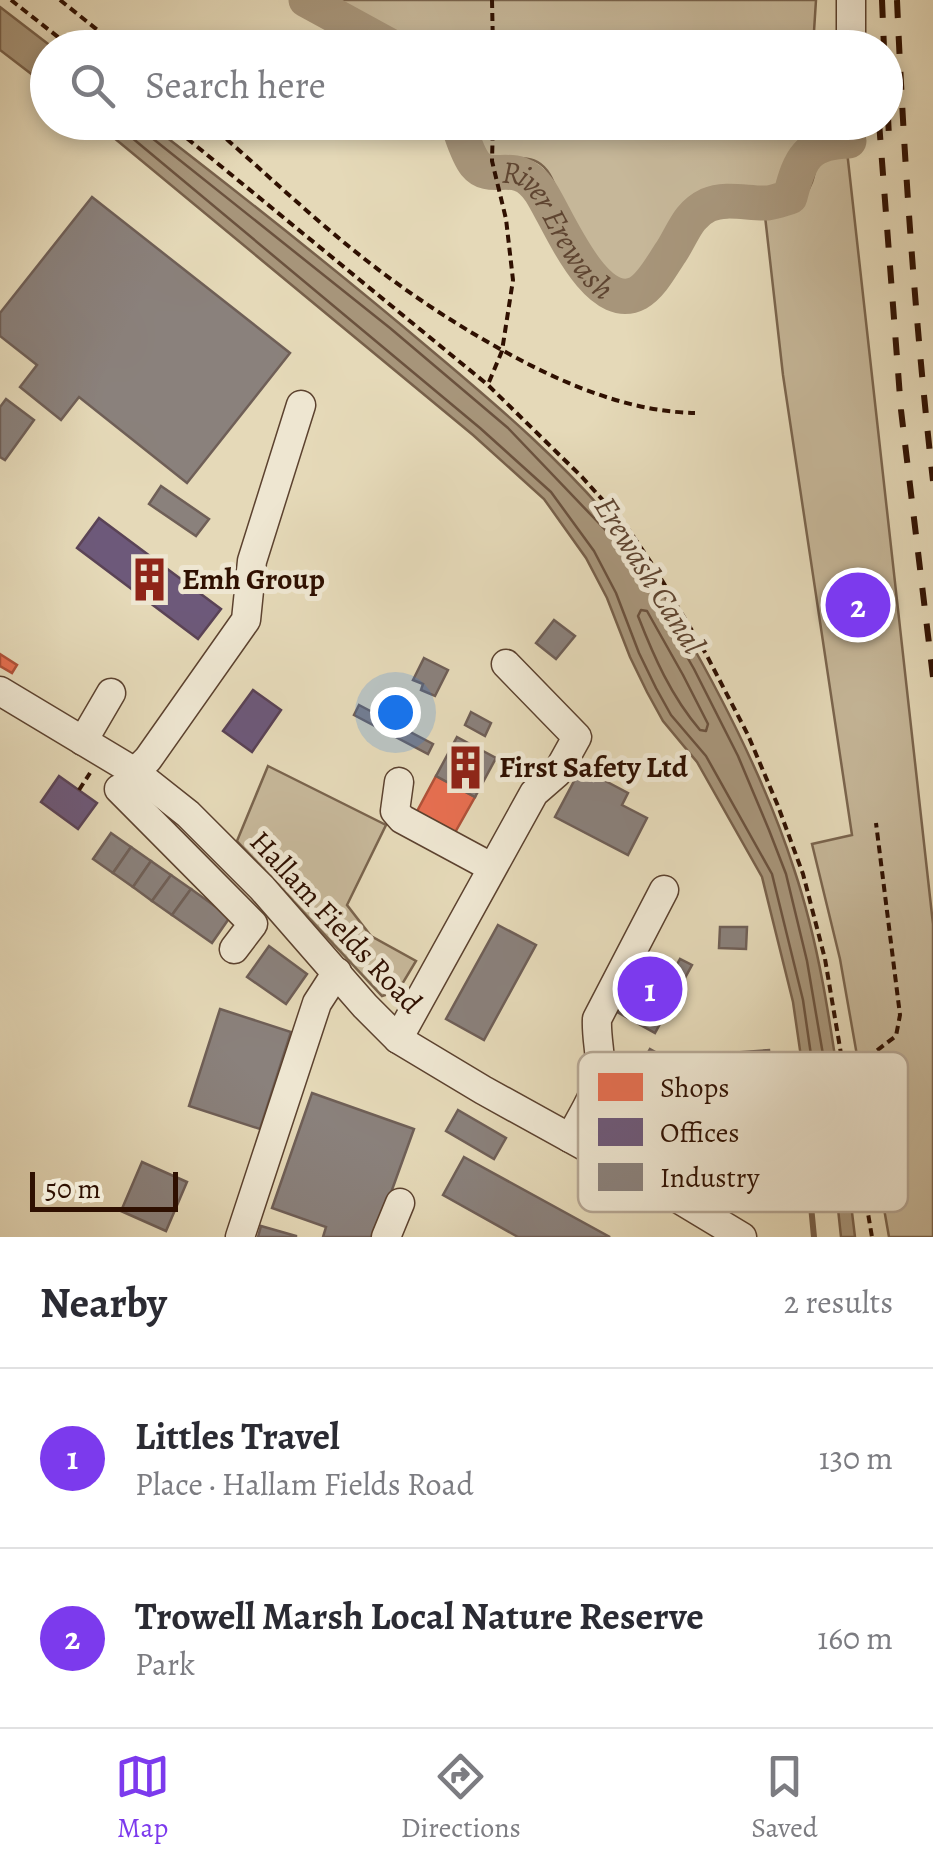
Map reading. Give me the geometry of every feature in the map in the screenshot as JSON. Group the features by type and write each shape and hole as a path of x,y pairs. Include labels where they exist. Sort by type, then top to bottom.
{"street":[{"path":"851,0 851,30"},
{"path":"234,949 253,924 127,781 148,759 246,620 252,560 301,404"},
{"path":"398,1039 534,793 556,773 576,736 506,664"},
{"name":"Hallam Fields Road","path":"0,690 83,741 127,781 188,814 262,888 398,1039 578,1142"},
{"path":"83,741 111,692"},
{"path":"398,782 396,812 402,819 491,867"},
{"path":"598,1052 597,1019 664,890"},
{"path":"240,1237 316,1004 337,972"},
{"path":"570,1138 578,1123"},
{"path":"386,1237 400,1203"}],"path":[{"path":"11,0 49,30"},
{"path":"60,0 98,30"},
{"path":"492,0 493,30"},
{"path":"189,140 488,385 627,527 688,625 748,735 778,806 803,874 825,960 840,1052"},
{"path":"229,140 362,257 436,312 502,351 554,377 612,398 669,412 695,413"},
{"path":"488,385 502,351 513,280 506,219 492,161 492,140"},
{"path":"874,1052 896,1036 900,1015 876,823"},
{"path":"868,1212 872,1237"}],"shaded area":[{"path":"321,0 816,0 814,30 380,30"},
{"path":"472,140 802,140 796,147 785,192 762,196 713,192 694,199 649,274 627,289 610,284 567,229 556,189 544,167 528,159 485,160 476,152"},
{"path":"847,151 933,924 933,1237 889,1237 885,1212 908,1212 908,1052 856,1052 840,959 812,844 852,835 783,375 765,216 804,195 825,152"},
{"path":"268,766 386,825 347,905 371,936 416,961 398,991 382,996 237,841"}],"water":[{"path":"0,7 30,30 30,73 0,50"},
{"name":"Erewash Canal","path":"117,140 170,140 456,371 531,437 622,533 683,629 730,716 771,807 805,904 834,1052 800,1052 793,1002 762,877 697,762 663,721 647,692 586,558 544,499 473,435"},
{"path":"838,1212 852,1212 855,1237 841,1237"}],"building: Shops":[{"path":"0,654 17,665 12,673 0,666"},
{"path":"436,776 475,797 453,836 415,815"}],"building: Offices":[{"name":"Emh Group","path":"99,518 221,609 198,639 77,548"},
{"path":"253,690 281,710 252,752 223,731"},
{"path":"59,776 97,803 78,829 41,802"}],"building: Industry":[{"path":"92,197 290,353 187,483 79,397 61,420 20,387 37,365 0,336 0,313"},
{"path":"6,399 34,420 5,460 0,457 0,407"},
{"path":"161,486 209,519 196,536 149,504"},
{"path":"554,620 575,636 556,659 536,643"},
{"path":"424,658 448,670 435,696 421,690 423,684 413,680"},
{"path":"359,705 433,744 428,754 354,715"},
{"path":"471,712 491,723 485,736 465,725"},
{"name":"First Safety Ltd","path":"457,737 496,758 475,797 436,776"},
{"path":"581,768 628,793 622,805 647,818 628,855 555,817"},
{"path":"111,833 131,847 113,873 93,859"},
{"path":"131,847 151,861 133,887 113,873"},
{"path":"151,861 171,875 152,901 133,887"},
{"path":"171,875 191,889 172,915 152,901"},
{"path":"191,889 230,917 212,943 172,915"},
{"path":"498,925 536,945 484,1040 446,1019"},
{"path":"720,927 747,927 746,949 719,948"},
{"path":"269,946 307,974 286,1004 247,977"},
{"path":"653,955 675,968 680,959 692,965 655,1033 610,1008 635,963 645,969"},
{"path":"220,1009 291,1032 260,1129 189,1106"},
{"path":"312,1093 414,1129 375,1237 323,1237 326,1227 272,1208"},
{"path":"458,1110 506,1138 494,1159 446,1131"},
{"path":"464,1157 610,1237 518,1237 443,1195"},
{"path":"142,1162 187,1182 166,1231 121,1211"},
{"path":"261,1226 296,1236 296,1237 258,1237"}],"waterway":[{"name":"River Erewash","path":"306,0 361,30"},
{"name":"River Erewash","path":"463,140 482,170 522,175 531,181 579,260 607,290 622,296 638,293 648,285 701,209 722,201 768,203 790,197 808,155 823,145 849,141"},
{"path":"812,1212 814,1237"}],"railway":[{"path":"882,0 883,30"},
{"path":"897,0 898,30"},
{"path":"903,121 933,481"},
{"path":"880,140 901,410 933,677"}],"place":[{"name":"Emh Group","path":"149,579"},
{"name":"Trowell Marsh Local Nature Reserve","path":"858,605"},
{"name":"First Safety Ltd","path":"466,767"},
{"name":"Littles Travel","path":"650,989"}]}
